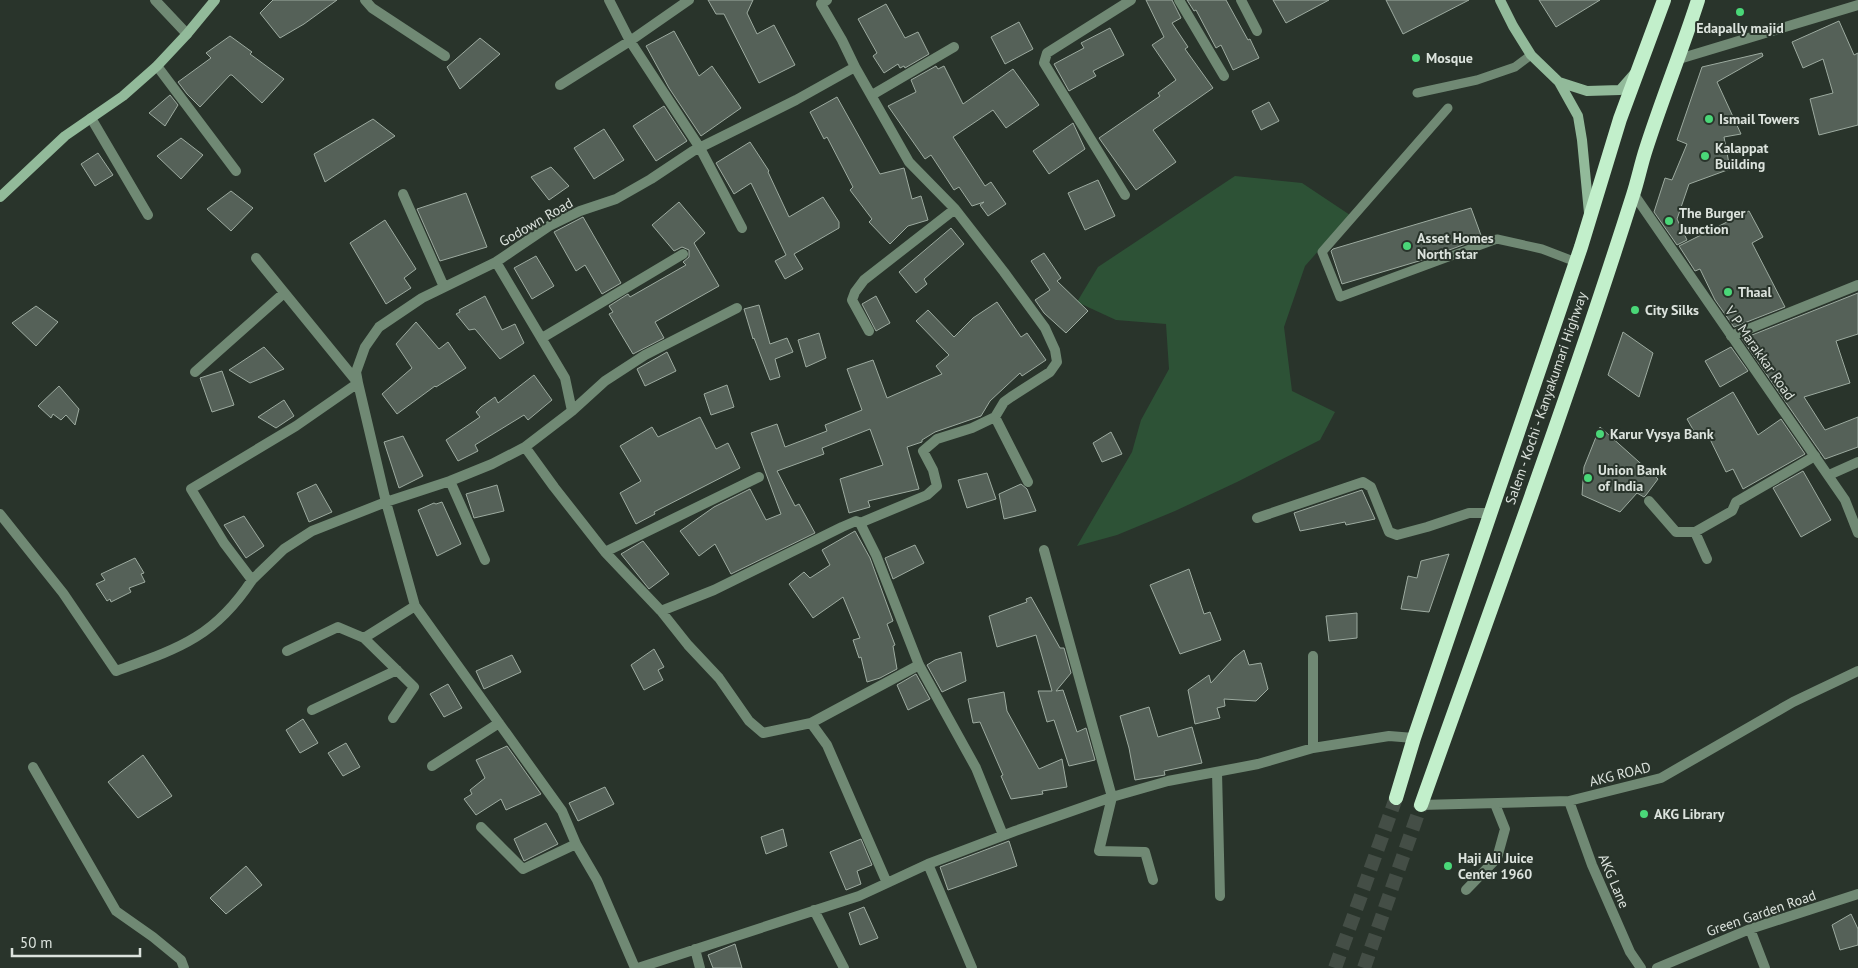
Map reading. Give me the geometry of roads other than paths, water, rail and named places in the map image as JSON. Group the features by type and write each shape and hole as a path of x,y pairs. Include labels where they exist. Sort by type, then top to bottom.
{"highway":[{"name":"Salem - Kochi - Kanyakumari Highway","path":"1396,798 1414,738 1581,247 1637,70 1664,0"},
{"name":"Salem - Kochi - Kanyakumari Highway","path":"1421,806 1578,359 1698,0"}],"main road":[{"path":"0,197 65,136 123,96 157,66 215,0"},
{"path":"1500,0 1531,55 1559,82 1578,116 1589,215 1581,247"},
{"path":"1559,82 1587,91 1620,90 1637,70"}],"street":[{"path":"155,0 187,34"},
{"path":"364,0 372,8 445,56"},
{"path":"609,0 630,41 700,148 742,228"},
{"path":"560,85 630,41 689,0"},
{"path":"661,611 714,590 842,526 856,521 860,523 927,495 937,486 933,470 922,451 936,439 972,428 995,417 1004,402 1050,372 1056,362 1055,350 1039,320 1004,272 955,209 909,162 821,4 827,0"},
{"path":"1125,195 1044,63 1047,53 1131,0"},
{"path":"1179,0 1224,76"},
{"path":"1240,0 1257,31"},
{"path":"1679,59 1858,5"},
{"path":"872,95 954,47"},
{"path":"157,66 236,170"},
{"name":"Godown Road","path":"415,606 386,502 356,372 365,346 379,326 422,298 496,262 549,226 580,211 616,199 700,148 796,100 855,67"},
{"path":"91,118 148,215"},
{"name":"V P Marakkar Road","path":"1633,193 1816,456 1845,500 1858,533"},
{"path":"403,194 444,287"},
{"path":"869,331 852,300 855,292 864,280 955,209"},
{"path":"542,338 683,254"},
{"path":"252,580 224,543 191,489 296,426 358,384 256,258"},
{"path":"496,262 565,378 572,411"},
{"path":"1731,336 1858,285"},
{"path":"195,372 284,293"},
{"path":"0,514 63,593 116,671 174,650 190,642 221,619 238,602 252,580 284,549 312,531 492,464 525,446 572,411 605,381 645,355 737,308"},
{"path":"995,417 1028,482"},
{"path":"525,446 554,487 605,552 661,611 688,645 719,678 749,721 764,733 812,723 919,665"},
{"path":"1649,501 1676,532 1695,532 1732,512 1736,502 1816,456"},
{"path":"1828,475 1858,462"},
{"path":"605,552 758,477"},
{"path":"450,481 485,560"},
{"path":"1256,518 1363,482 1371,487 1390,532 1397,535 1469,513 1491,513"},
{"path":"860,523 879,562 919,665 976,768 1003,835"},
{"path":"1695,532 1707,559"},
{"path":"1044,550 1112,797 1099,851 1145,852 1153,880"},
{"path":"364,638 415,606 562,811 576,844 597,880 637,968 859,896 928,864 1003,835 1112,797 1168,781 1258,764 1313,748 1389,736 1414,738"},
{"path":"287,651 338,627 364,638 414,687 393,718"},
{"path":"1313,656 1313,748"},
{"path":"312,710 397,670"},
{"name":"AKG ROAD","path":"1421,806 1569,801 1661,778 1793,702 1858,671"},
{"path":"432,766 499,723"},
{"path":"812,723 827,745 887,883"},
{"path":"33,767 116,911 153,937 181,960 184,968"},
{"path":"1217,772 1220,896"},
{"name":"AKG Lane","path":"1569,801 1592,865 1630,952 1641,968"},
{"path":"1466,890 1497,858 1505,829 1495,804"},
{"path":"481,827 524,868 576,844"},
{"path":"928,864 972,968"},
{"name":"Green Garden Road","path":"1657,968 1750,930 1858,894"},
{"path":"814,910 844,968"},
{"path":"1750,930 1765,968"},
{"path":"695,949 700,968"}],"lane":[{"path":"1418,93 1477,80 1515,67 1531,55"},
{"path":"1448,108 1322,252 1340,297 1497,238 1542,249 1576,262"}],"tunnel":[{"path":"1335,968 1396,798"},
{"path":"1364,968 1421,805"}],"place":[{"name":"Edapally majid","path":"1740,12"},
{"name":"Mosque","path":"1416,58"},
{"name":"Ismail Towers","path":"1709,119"},
{"name":"Kalappat Building","path":"1705,156"},
{"name":"The Burger Junction","path":"1669,221"},
{"name":"Asset Homes North star","path":"1407,246"},
{"name":"Thaal","path":"1728,292"},
{"name":"City Silks","path":"1635,310"},
{"name":"Karur Vysya Bank","path":"1600,434"},
{"name":"Union Bank of India","path":"1588,478"},
{"name":"AKG Library","path":"1644,814"},
{"name":"Haji Ali Juice Center 1960","path":"1448,866"}]}
